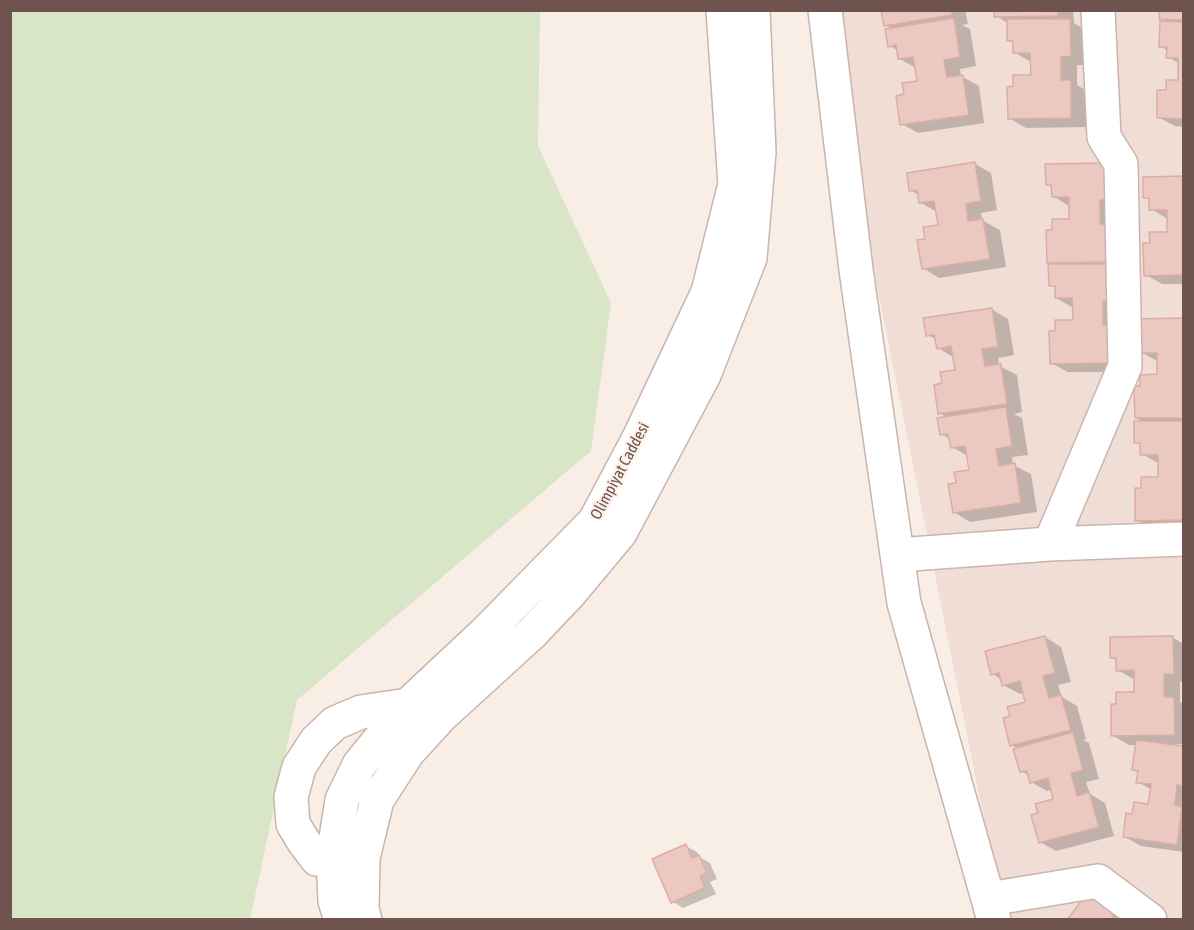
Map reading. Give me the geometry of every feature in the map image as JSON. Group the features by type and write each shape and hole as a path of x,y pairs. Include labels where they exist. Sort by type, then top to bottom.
{"street":[{"name":"Olimpiyat Caddesi","path":"341,920 335,901 333,857 342,800 359,765 408,705 485,633 595,521 639,438 708,292 735,184 723,10"},
{"name":"Olimpiyat Caddesi","path":"365,920 362,909 363,858 377,800 408,752 441,716 532,633 570,593 620,533 704,375 750,258 759,152 753,10"},
{"path":"825,10 856,270 904,603 992,909 1098,881 1150,920"},
{"path":"1050,544 1125,366 1121,164 1104,137 1098,10"},
{"path":"897,555 1050,544 1184,539"},
{"path":"377,800 358,838 339,855 333,857 317,859 293,824 291,796 299,767 316,741 335,723 362,712 408,705"}],"shaded area":[{"path":"822,11 1183,11 1183,919 1004,919"}],"green space":[{"path":"10,11 540,11 538,146 611,303 591,451 297,700 250,919 11,919"}],"building":[{"path":"881,10 951,10 952,15 884,26"},
{"path":"994,10 1058,10 1058,16 994,17"},
{"path":"1159,10 1184,10 1184,20 1159,19"},
{"path":"954,18 960,57 944,60 947,77 963,75 969,115 900,125 896,96 904,94 902,83 917,81 913,57 898,59 896,45 888,47 885,29"},
{"path":"1007,19 1070,19 1071,56 1061,57 1061,80 1071,80 1071,118 1008,119 1007,87 1013,86 1013,75 1031,75 1030,53 1013,53 1013,41 1007,41"},
{"path":"1160,21 1184,22 1184,119 1157,118 1157,90 1166,90 1166,80 1178,80 1178,58 1166,58 1167,47 1159,47"},
{"path":"975,162 981,201 966,204 968,221 983,219 990,259 922,269 917,240 925,239 923,227 938,225 934,201 919,203 917,190 909,191 907,173"},
{"path":"1109,163 1109,200 1100,200 1100,224 1110,224 1110,262 1047,263 1046,230 1052,230 1052,219 1069,219 1069,197 1052,197 1051,185 1046,185 1045,164"},
{"path":"1184,176 1184,275 1144,276 1143,243 1150,243 1149,232 1167,232 1167,210 1149,210 1149,198 1143,198 1143,177"},
{"path":"1048,264 1112,264 1112,302 1103,301 1103,325 1113,325 1113,363 1050,364 1049,331 1055,331 1055,320 1073,320 1072,298 1055,298 1055,286 1049,286"},
{"path":"992,308 998,347 982,349 985,366 1001,364 1007,404 938,414 934,385 942,383 940,372 955,370 951,346 937,349 934,335 926,336 923,318"},
{"path":"1184,318 1184,418 1135,418 1134,386 1140,386 1140,375 1157,374 1157,353 1140,353 1133,319"},
{"path":"1006,407 1012,446 996,449 999,466 1015,463 1021,503 953,513 948,484 956,483 954,472 969,470 965,446 951,448 948,434 940,435 937,418"},
{"path":"1134,421 1184,421 1184,520 1135,521 1135,488 1141,488 1141,477 1158,477 1158,455 1140,455 1140,443 1134,443"},
{"path":"1045,636 1055,673 1043,676 1049,698 1061,695 1071,730 1010,746 1003,718 1010,716 1007,707 1025,702 1020,681 1002,686 999,673 991,675 985,651"},
{"path":"1173,636 1174,674 1164,674 1164,697 1174,697 1175,735 1111,736 1111,704 1116,704 1116,692 1134,692 1134,670 1116,671 1116,658 1110,658 1110,637"},
{"path":"1073,732 1083,770 1071,773 1077,796 1089,792 1099,827 1039,843 1031,815 1038,813 1035,804 1053,799 1048,778 1030,783 1027,771 1020,772 1013,749"},
{"path":"1136,740 1184,746 1184,786 1177,785 1175,805 1182,807 1177,845 1123,837 1126,813 1132,814 1134,802 1148,804 1151,784 1136,783 1138,771 1132,770"},
{"path":"686,844 692,858 699,855 707,873 700,876 705,888 671,903 652,859"},
{"path":"1089,891 1116,912 1112,916 1117,920 1067,920"}]}
